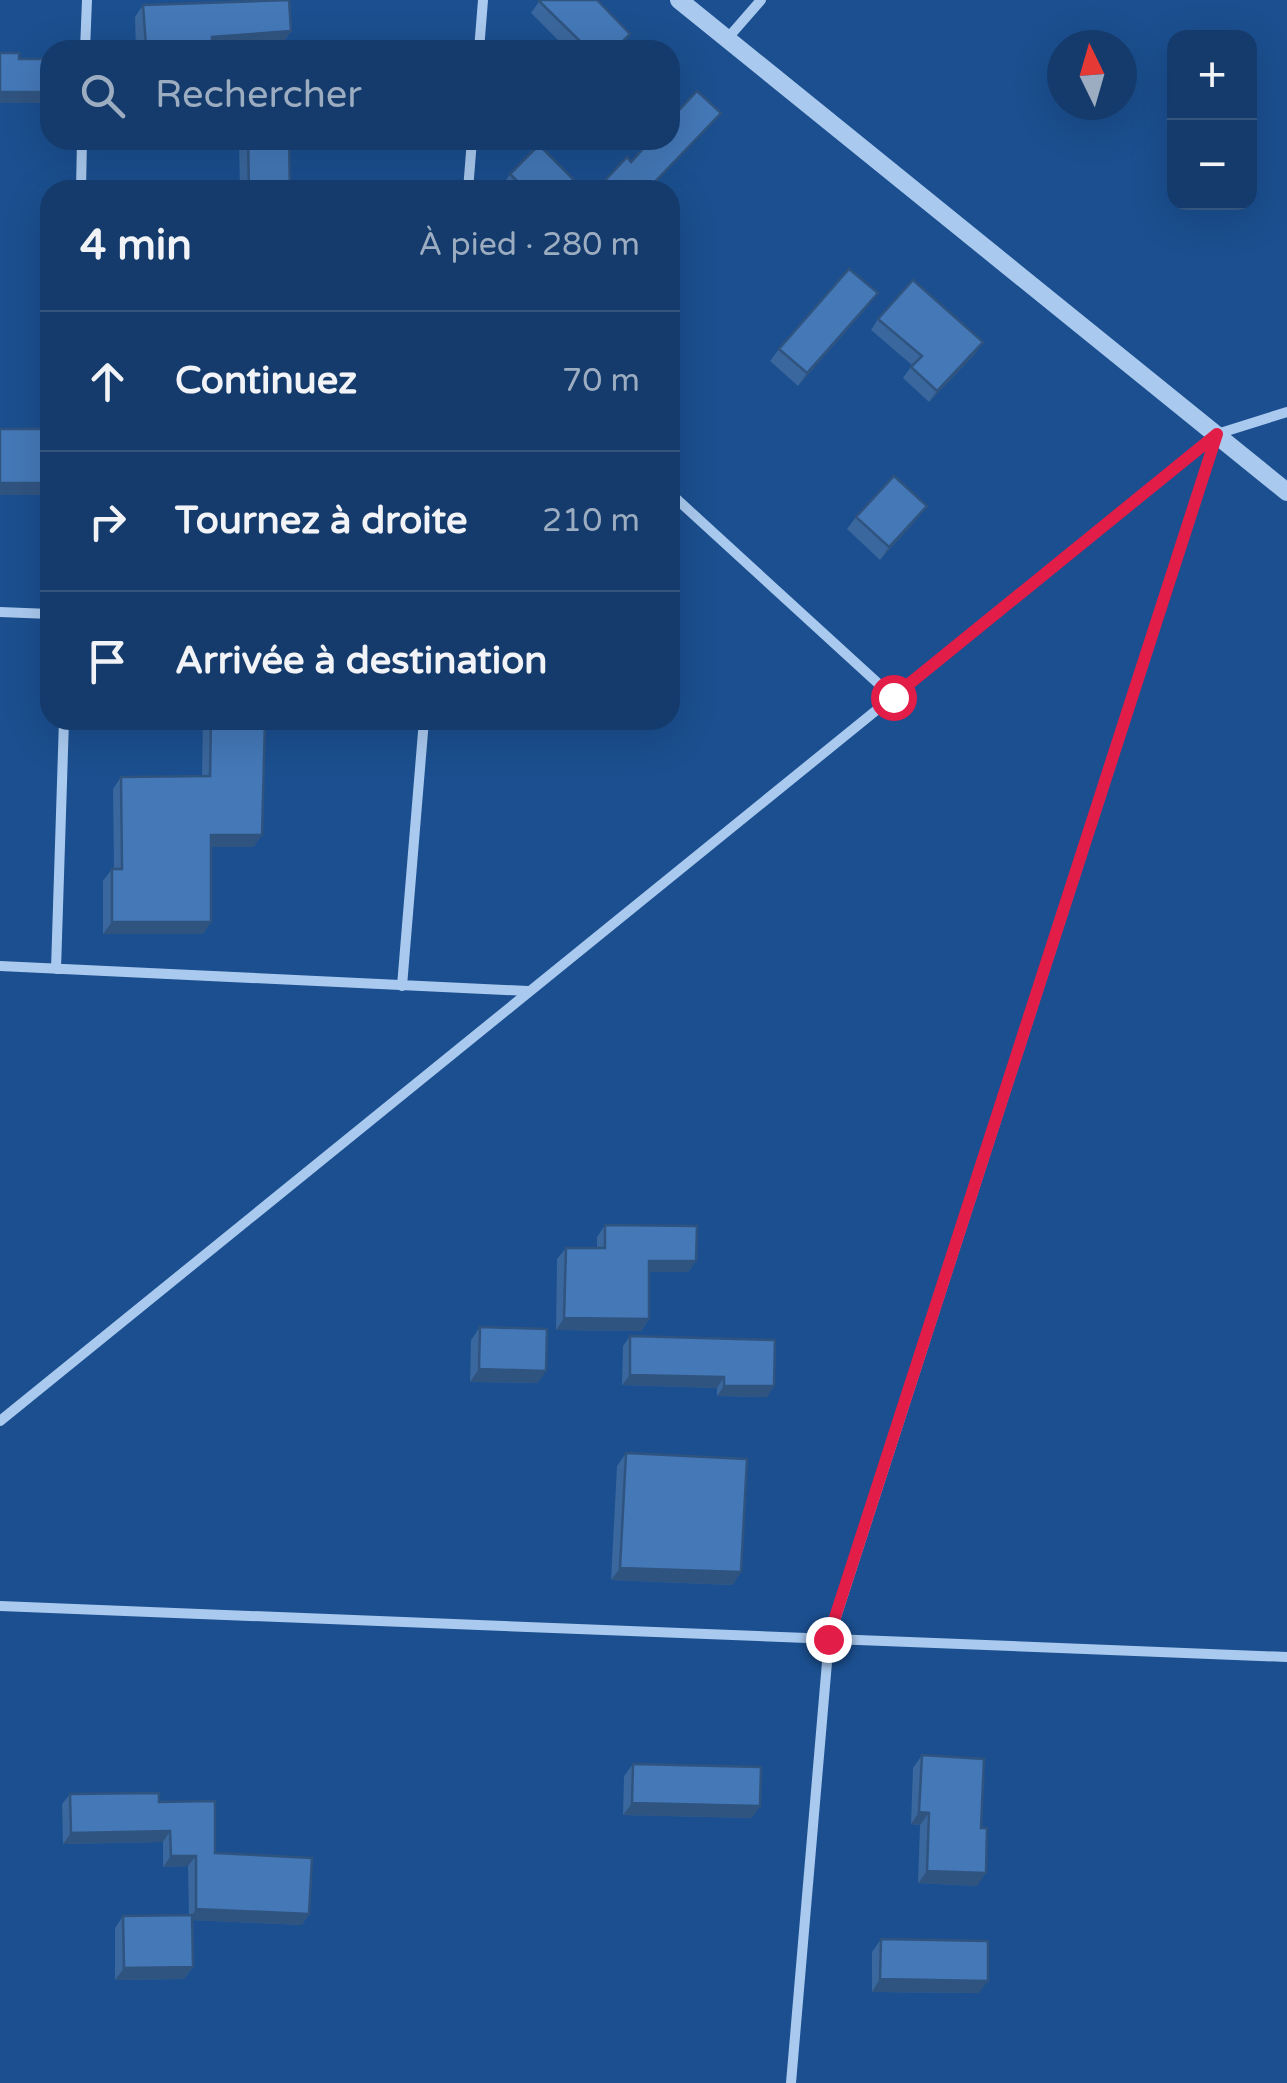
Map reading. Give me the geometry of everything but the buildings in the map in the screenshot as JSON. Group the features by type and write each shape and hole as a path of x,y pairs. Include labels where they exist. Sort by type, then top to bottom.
{"street":[{"path":"85,40 87,0"},
{"path":"480,40 484,0"},
{"path":"679,0 1287,492"},
{"path":"727,39 761,0"},
{"path":"81,180 82,150"},
{"path":"469,180 471,150"},
{"path":"0,1421 1217,434 1287,412"},
{"path":"791,2083 828,1639 1217,434"},
{"path":"680,502 893,697"},
{"path":"0,612 40,614"},
{"path":"56,969 64,730"},
{"path":"402,986 423,730"},
{"path":"0,966 530,991"},
{"path":"0,1606 1287,1657"}],"route":[{"path":"828,1639 1217,434 893,697"}]}
